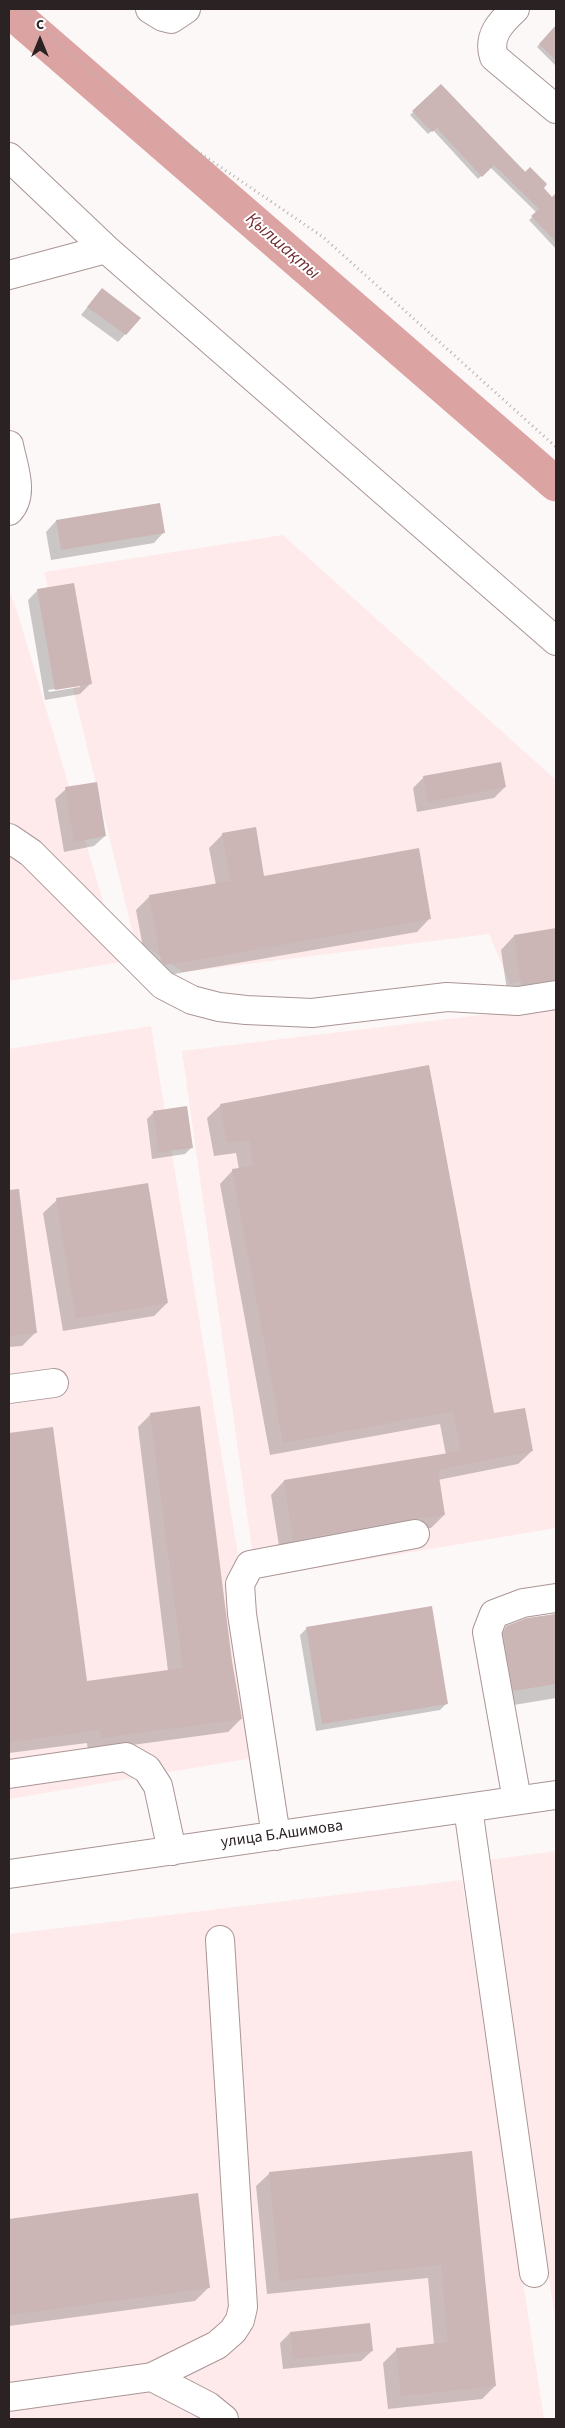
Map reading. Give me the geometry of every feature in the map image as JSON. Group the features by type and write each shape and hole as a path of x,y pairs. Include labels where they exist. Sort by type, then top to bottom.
{"street":[{"path":"150,9 163,17 171,19 186,9"},
{"path":"516,9 502,21 492,40 494,57 556,109"},
{"path":"9,156 106,249 556,640"},
{"path":"9,275 106,249"},
{"path":"9,445 17,492 14,505 9,511"},
{"path":"9,838 31,853 163,985 192,1000 219,1007 246,1010 312,1013 447,997 518,1001 556,995"},
{"path":"9,1389 54,1383"},
{"path":"276,1836 242,1614 240,1584 250,1565 415,1534"},
{"path":"517,1800 486,1632 494,1614 524,1603 556,1598"},
{"path":"9,1774 126,1757 147,1768 158,1786 172,1850"},
{"name":"улица Б.Ашимова","path":"9,1874 556,1795"},
{"path":"468,1808 534,2273"},
{"path":"9,2396 152,2377 217,2345 233,2331 240,2320 243,2307 220,1940"},
{"path":"152,2377 208,2406 224,2419"}],"path":[{"path":"22,9 80,62 150,119 324,237 556,447"}],"shaded area":[{"path":"283,535 556,780 556,976 510,984 489,934 183,972 134,938 44,572"},
{"path":"9,590 18,614 121,962 9,981"},
{"path":"556,1006 556,1528 256,1578 182,1051"},
{"path":"151,1026 271,1755 9,1799 9,1049"},
{"path":"556,1851 556,2325 488,1860"},
{"path":"462,1880 544,2419 9,2419 9,1934"}],"building":[{"path":"556,25 556,60 539,44"},
{"path":"441,84 525,172 530,167 547,184 544,188 552,197 556,193 556,242 531,216 539,209 494,165 482,177 437,128 432,132 412,111"},
{"path":"102,288 141,318 126,335 87,307"},
{"path":"160,503 165,533 61,550 56,520"},
{"path":"74,583 92,684 55,690 37,589"},
{"path":"501,762 506,787 428,802 423,776"},
{"path":"97,782 106,836 74,842 65,787"},
{"path":"256,827 264,876 419,848 431,919 165,965 161,961 149,895 231,881 222,833"},
{"path":"556,928 556,980 521,985 514,935"},
{"path":"429,1065 494,1413 525,1408 533,1451 438,1470 445,1515 293,1540 284,1480 461,1451 453,1411 283,1443 232,1169 253,1166 249,1140 227,1143 220,1104"},
{"path":"187,1106 193,1148 159,1152 153,1111"},
{"path":"148,1183 168,1303 76,1318 56,1198"},
{"path":"19,1189 37,1333 9,1336 9,1190"},
{"path":"200,1406 232,1661 242,1719 101,1738 100,1730 9,1742 9,1433 53,1427 87,1681 183,1668 150,1413"},
{"path":"432,1606 448,1704 322,1724 306,1627"},
{"path":"556,1614 556,1684 513,1691 503,1634 506,1626 527,1618"},
{"path":"472,2151 496,2386 401,2396 396,2348 448,2342 441,2265 280,2281 269,2172"},
{"path":"198,2193 210,2288 9,2315 9,2219"},
{"path":"370,2323 373,2351 293,2359 290,2332"}],"waterway":[{"name":"Қылшақты","path":"9,10 556,484"}]}
